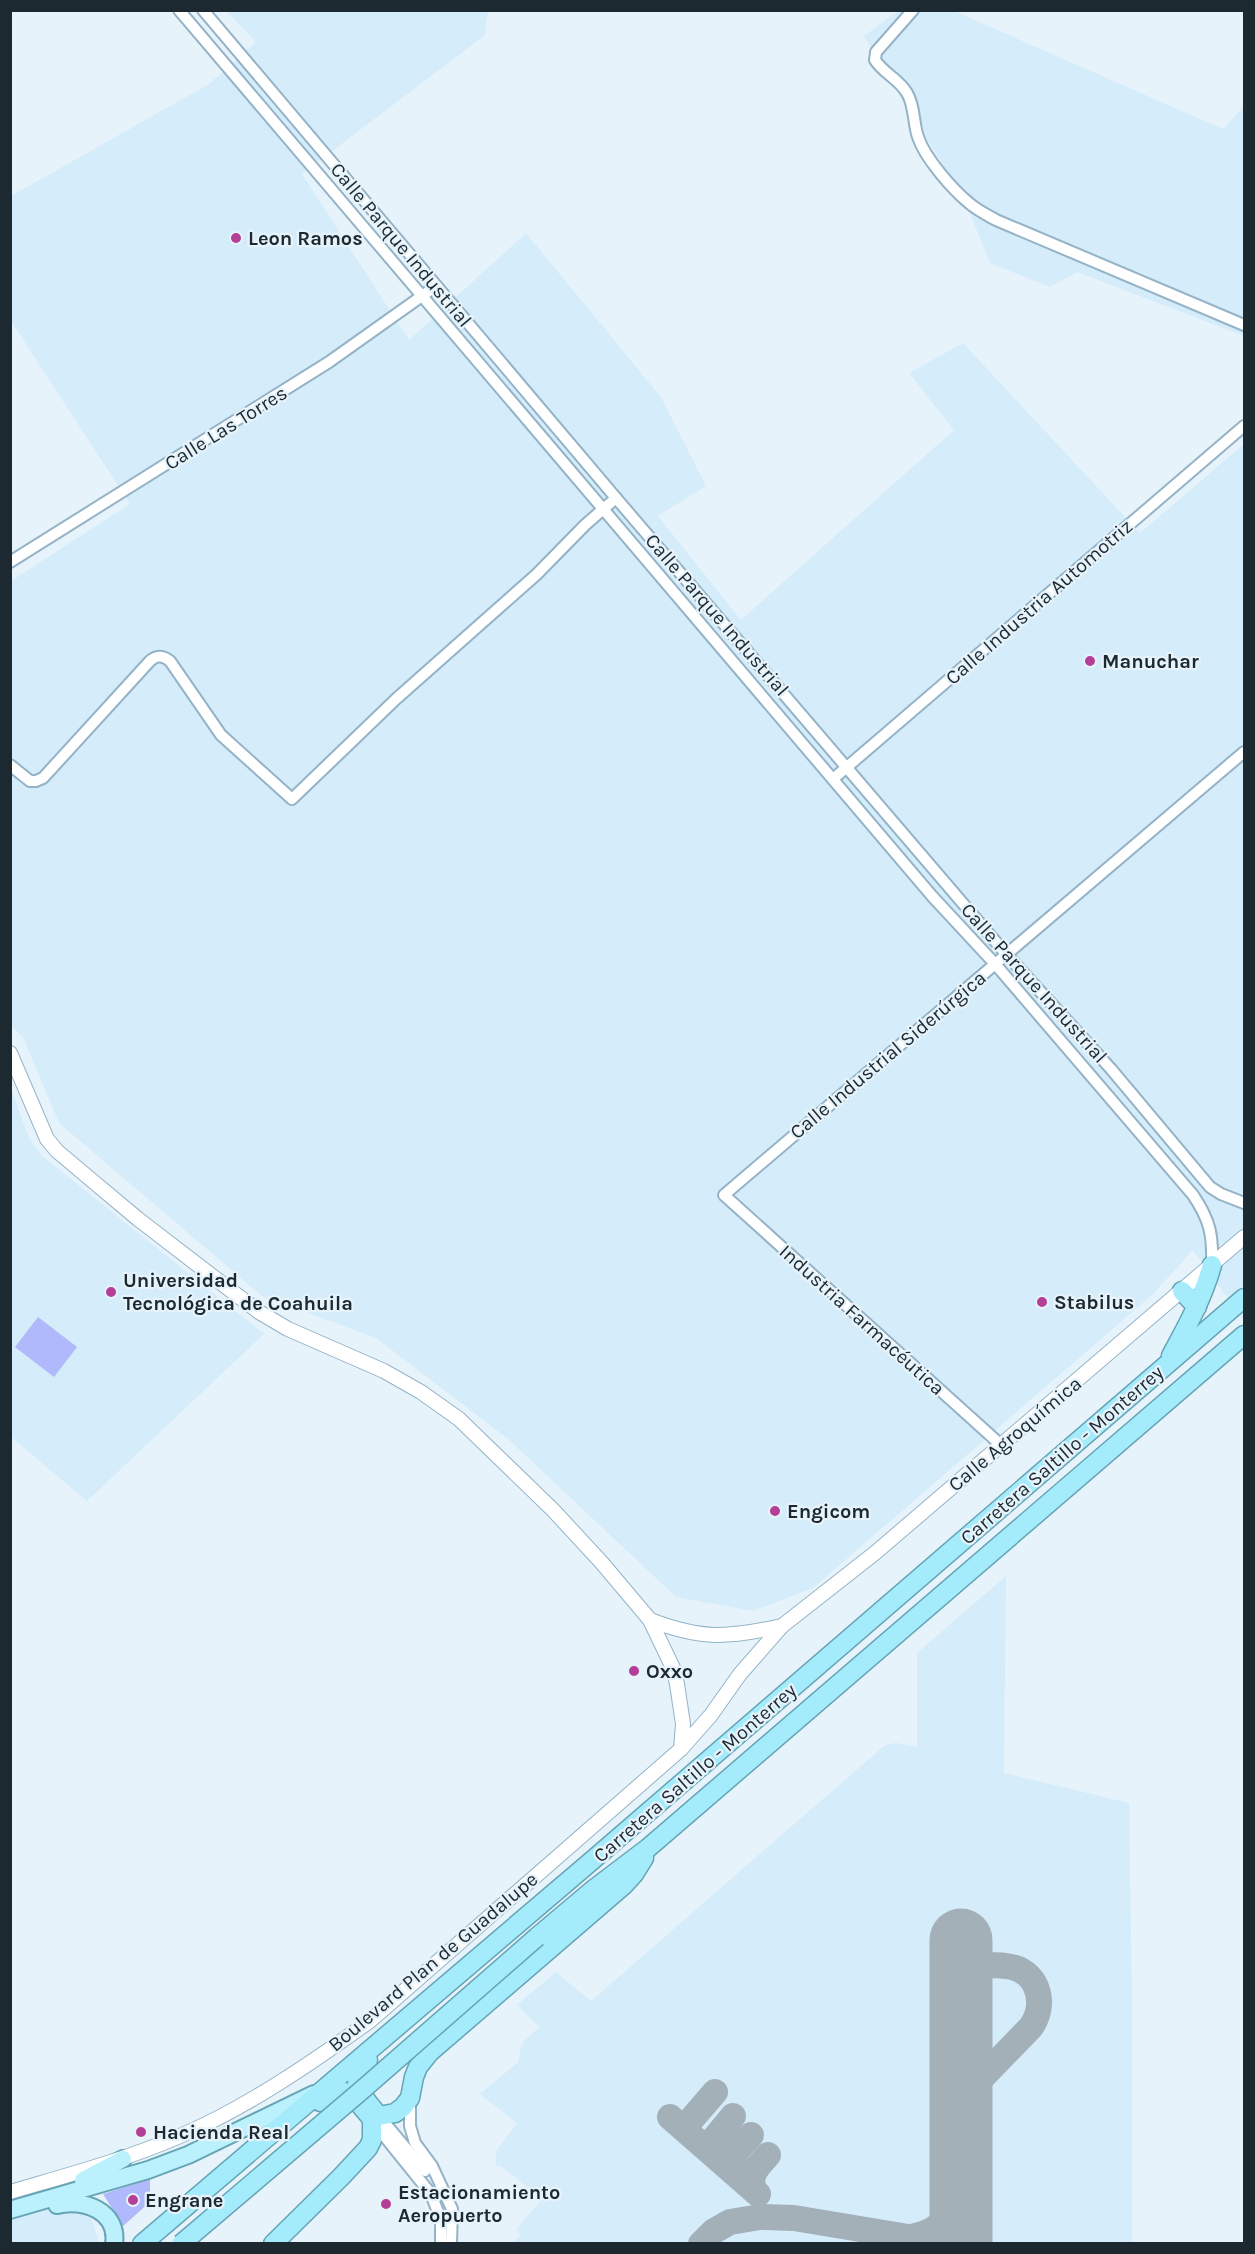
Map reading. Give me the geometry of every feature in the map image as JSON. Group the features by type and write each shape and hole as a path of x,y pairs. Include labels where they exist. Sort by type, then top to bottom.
{"highway":[{"path":"1166,1366 1197,1307 1212,1265"},
{"path":"1182,1291 1197,1307"},
{"name":"Carretera Saltillo - Monterrey","path":"142,2244 597,1857 1245,1299"},
{"name":"Carretera Saltillo - Monterrey","path":"181,2244 537,1937 648,1848 1245,1335"},
{"path":"376,2119 399,2110 410,2098 418,2067 430,2052 624,1885 641,1864 648,1848"},
{"path":"273,2244 368,2148 372,2140 376,2119 357,2085 358,2070 506,1942 519,1922"},
{"path":"234,2167 248,2163 262,2153 333,2092 350,2093 376,2119"}],"main road":[{"path":"10,2210 148,2170 188,2155 318,2092"},
{"path":"10,2203 85,2179 123,2159"},
{"path":"10,2220 59,2205 79,2202 101,2212 111,2224 114,2244"}],"street":[{"name":"Calle Parque Industrial","path":"179,10 932,896 996,965 1183,1183 1206,1214 1213,1243 1212,1265"},
{"name":"Calle Parque Industrial","path":"203,10 1007,955 1111,1069 1210,1187 1245,1203"},
{"path":"913,10 876,52 876,63 897,80 907,92 912,105 917,135 923,148 960,195 986,215 1032,236 1245,325"},
{"path":"296,149 310,137"},
{"name":"Calle Las Torres","path":"10,562 329,362 436,286"},
{"name":"Calle Industria Automotriz","path":"833,779 1245,426"},
{"path":"10,765 30,781 43,778 152,658 161,657 170,661 221,735 292,799 388,706 552,560 616,498"},
{"name":"Calle Industrial Siderúrgica","path":"724,1195 1245,752"},
{"path":"10,1053 47,1139 57,1151 138,1219 259,1312 288,1329 384,1371 421,1392 459,1419 553,1510 650,1620 673,1668 677,1684 683,1724 681,1749"},
{"path":"1097,1081 1111,1069"},
{"path":"1139,1133 1154,1121"},
{"path":"1183,1183 1197,1171"},
{"name":"Industria Farmacéutica","path":"724,1195 1001,1446"},
{"name":"Calle Agroquímica","path":"782,1626 874,1553 1245,1237"},
{"path":"650,1620 682,1631 704,1635 726,1636 782,1626"},
{"name":"Boulevard Plan de Guadalupe","path":"10,2192 123,2159 182,2136 316,2060 371,2020 681,1749 711,1715 740,1674 782,1626"},
{"path":"410,2098 410,2126 415,2143 432,2166 452,2209 451,2244"},
{"path":"376,2119 425,2171"},
{"path":"376,2119 431,2194 441,2220 441,2244"}],"shaded area":[{"path":"226,11 488,11 484,36 302,174 409,340 526,233 661,397 706,486 658,516 741,620 954,430 909,373 963,343 1140,533 1244,444 1244,1321 1193,1250 1153,1294 813,1588 753,1611 676,1597 508,1439 376,1338 262,1296 59,1123 23,1037 11,1026 11,581 130,504 11,321 11,196 209,84 256,42"},
{"path":"898,11 954,11 1223,129 1244,106 1244,336 1077,272 1050,287 990,263 966,203 864,36"},
{"name":"Universidad Tecnológica de Coahuila","path":"10,1086 29,1138 41,1155 264,1334 87,1501 11,1437"},
{"path":"38,1317 77,1347 54,1377 15,1347"},
{"path":"1006,1576 1004,1773 1129,1803 1132,2243 513,2243 521,2235 516,2230 542,2199 501,2166 496,2166 496,2151 517,2123 480,2094 518,2062 522,2043 539,2027 517,2005 556,1972 591,2001 885,1745 896,1743 917,1747 917,1653"},
{"path":"77,2169 99,2243 11,2244 11,2188"},
{"path":"150,2179 150,2202 123,2226 103,2194"}],"taxiway":[{"path":"961,1965 1000,1965 1021,1971 1029,1976 1034,1984 1039,2001 1036,2019 1031,2027 969,2091 965,2099 961,2125"},
{"path":"689,2133 690,2121 715,2092"},
{"path":"712,2153 713,2140 733,2116"},
{"path":"670,2117 758,2194"},
{"path":"733,2172 734,2156 751,2135"},
{"path":"754,2190 753,2175 768,2155"},
{"path":"911,2237 935,2228 950,2213 958,2193 961,2169"},
{"path":"701,2244 714,2231 730,2222 760,2217 794,2218 920,2239 933,2244"}],"runway":[{"path":"961,1940 961,2244"}],"place":[{"name":"Leon Ramos","path":"236,238"},
{"name":"Manuchar","path":"1090,661"},
{"name":"Universidad Tecnológica de Coahuila","path":"111,1292"},
{"name":"Stabilus","path":"1042,1302"},
{"name":"Engicom","path":"775,1511"},
{"name":"Oxxo","path":"634,1671"},
{"name":"Hacienda Real","path":"141,2132"},
{"name":"Engrane","path":"133,2200"},
{"name":"Estacionamiento Aeropuerto","path":"386,2204"}]}
